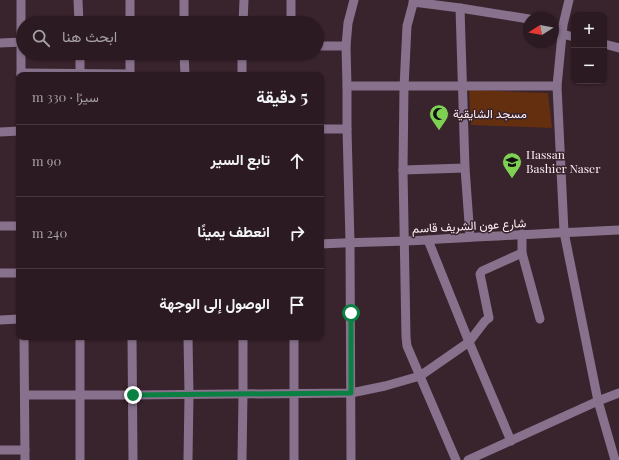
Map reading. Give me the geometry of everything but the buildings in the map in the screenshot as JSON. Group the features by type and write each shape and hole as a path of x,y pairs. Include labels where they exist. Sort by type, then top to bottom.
{"street":[{"path":"21,0 21,16"},
{"path":"78,0 79,16"},
{"path":"130,0 130,16"},
{"path":"184,0 184,16"},
{"path":"243,16 244,0"},
{"path":"291,0 291,16"},
{"path":"351,460 350,242 346,46 348,23 354,0"},
{"path":"569,0 562,29 557,86 564,232 598,402 615,460"},
{"path":"456,460 407,346 406,338 403,170 404,87 407,26 413,1 523,18"},
{"path":"460,8 465,168 470,237"},
{"path":"559,27 571,35"},
{"path":"0,43 16,42"},
{"path":"607,45 619,48"},
{"path":"324,46 346,46"},
{"path":"21,60 21,72"},
{"path":"80,60 80,72"},
{"path":"130,60 130,72"},
{"path":"184,60 185,72"},
{"path":"242,60 242,72"},
{"path":"347,86 557,86"},
{"path":"324,129 347,129"},
{"path":"0,132 16,131"},
{"path":"403,170 465,168"},
{"path":"0,226 16,226"},
{"name":"شارع عون الشريف قاسم","path":"324,244 619,230"},
{"path":"522,234 522,253 540,320"},
{"path":"428,240 511,441"},
{"path":"25,394 189,395 351,393 385,386 420,376 469,342 489,318 480,274 482,271 522,253"},
{"path":"0,273 16,273"},
{"path":"0,320 16,319"},
{"path":"24,340 25,460"},
{"path":"80,340 80,460"},
{"path":"132,340 133,460"},
{"path":"188,340 188,460"},
{"path":"242,460 243,340"},
{"path":"294,340 294,460"},
{"path":"468,460 619,393"},
{"path":"0,450 25,450"}],"shaded area":[{"path":"469,90 548,93 552,128 471,125"}],"place":[{"name":"مسجد الشايقية","path":"439,131"},
{"name":"Hassan Bashier Naser","path":"512,179"}],"route":[{"path":"133,395 351,393 351,313"}]}
